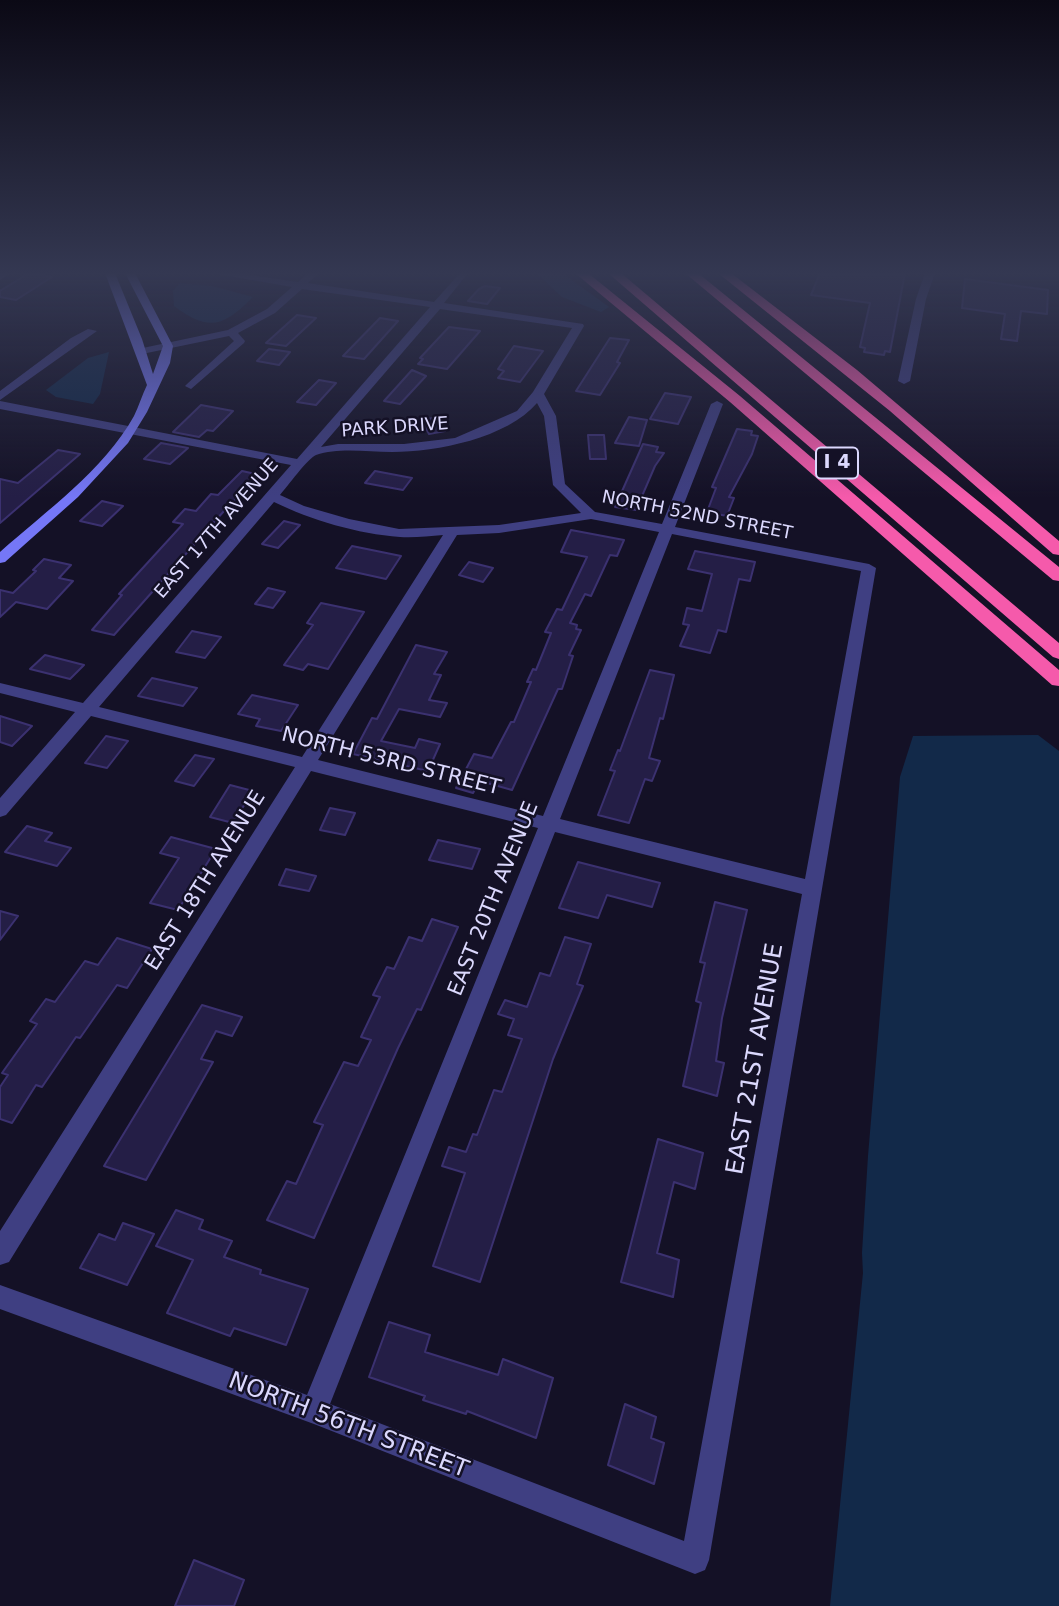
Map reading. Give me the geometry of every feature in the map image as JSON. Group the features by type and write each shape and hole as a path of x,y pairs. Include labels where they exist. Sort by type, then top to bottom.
{"highway":[{"path":"673,348 1059,680"},
{"name":"I 4","path":"702,348 1059,653"},
{"name":"I 4","path":"782,348 1059,576"},
{"path":"821,348 1059,550"}],"main road":[{"path":"141,348 147,376 152,385"},
{"path":"0,559 92,474 129,432 145,406 152,385 162,373 168,348"}],"street":[{"path":"0,397 65,348"},
{"path":"142,351 158,348"},
{"path":"191,386 232,348"},
{"name":"EAST 17TH AVENUE","path":"0,810 400,348"},
{"path":"566,348 538,394 550,416 559,485 592,515"},
{"path":"904,381 911,348"},
{"name":"PARK DRIVE","path":"304,458 338,448 404,448 458,441 521,414 538,394"},
{"name":"EAST 20TH AVENUE","path":"314,1411 716,404"},
{"path":"0,405 129,432 304,458"},
{"name":"PARK DRIVE","path":"521,414 550,416"},
{"name":"NORTH 52ND STREET","path":"272,496 299,509 347,523 399,533 499,529 592,515 869,568"},
{"name":"EAST 18TH AVENUE","path":"0,1253 452,532"},
{"name":"EAST 21ST AVENUE","path":"695,1560 869,568"},
{"name":"NORTH 53RD STREET","path":"0,688 813,890"},
{"name":"NORTH 56TH STREET","path":"0,1297 314,1411 695,1560"}],"water":[{"path":"109,352 100,394 93,404 56,397 46,390 88,358"},
{"path":"1038,735 1059,751 1059,1606 830,1606 863,1273 868,1156 900,777 913,736"}],"building":[{"path":"351,348 374,348 364,359 343,356"},
{"path":"429,348 465,348 447,369 418,364 423,359 420,358"},
{"path":"513,348 543,351 520,382 498,378 504,371 498,369"},
{"path":"604,348 625,348 617,362 620,363 600,395 576,391"},
{"path":"865,348 891,348 890,352 885,351 884,355 864,352"},
{"path":"269,349 290,352 279,365 257,361"},
{"path":"412,370 426,376 400,404 384,401"},
{"path":"319,380 336,383 316,405 297,402"},
{"path":"665,393 691,397 678,424 650,419"},
{"path":"201,405 233,411 213,431 207,430 199,437 173,432"},
{"path":"438,417 445,431 429,434 422,420"},
{"path":"629,417 647,420 639,446 615,443"},
{"path":"737,429 752,431 751,435 758,436 752,454 729,497 734,498 727,516 707,512 716,488 712,487"},
{"path":"588,435 604,435 606,459 590,459"},
{"path":"161,443 188,448 170,464 144,459"},
{"path":"643,444 658,447 656,452 664,453 655,466 636,510 615,507"},
{"path":"58,450 80,454 0,523 0,479 18,483"},
{"path":"242,471 260,475 224,511 114,635 92,630 122,595 119,594 183,524 173,522 185,509 196,511 211,494 218,495"},
{"path":"375,471 412,478 403,490 365,483"},
{"path":"102,501 123,506 102,526 80,521"},
{"path":"284,521 300,525 278,548 262,544"},
{"path":"571,530 624,540 617,556 610,555 591,596 585,594 570,623 581,630 569,655 573,656 562,689 558,689 512,790 480,781 473,793 456,788 474,754 492,758 511,722 514,722 531,682 527,682 533,669 536,670 551,633 545,632 557,609 562,610 587,557 561,552"},
{"path":"352,546 401,556 386,579 336,568"},
{"path":"695,551 755,562 750,581 739,579 726,632 718,630 710,653 680,646 689,625 683,624 687,608 702,611 712,574 688,569"},
{"path":"44,559 71,565 59,578 73,581 47,609 16,602 0,617 0,590 13,593 36,571 33,570"},
{"path":"469,562 493,568 483,582 459,575"},
{"path":"268,588 285,592 273,608 255,604"},
{"path":"321,603 364,612 328,669 308,664 303,670 284,665 313,625 307,623"},
{"path":"192,631 221,637 205,658 176,652"},
{"path":"416,645 447,652 434,674 441,675 429,700 447,703 440,717 399,709 381,741 415,748 419,739 440,744 428,771 353,754 372,718 377,719"},
{"path":"45,655 84,665 70,679 30,669"},
{"path":"650,670 674,675 663,719 660,718 649,758 660,761 652,781 645,779 629,823 598,815 615,771 610,770 618,750 620,751"},
{"path":"152,678 197,688 183,706 138,696"},
{"path":"252,695 298,705 281,731 256,726 260,719 238,714"},
{"path":"0,716 32,726 12,746 0,742"},
{"path":"106,736 128,741 107,768 85,763"},
{"path":"195,755 214,759 194,786 175,781"},
{"path":"230,785 253,791 233,823 210,817"},
{"path":"330,808 355,813 345,835 320,830"},
{"path":"27,826 52,833 45,841 71,848 57,866 5,852"},
{"path":"171,837 216,849 178,910 150,903 179,858 160,853"},
{"path":"438,840 480,849 472,869 429,860"},
{"path":"578,862 660,883 652,907 607,895 598,918 559,908"},
{"path":"286,869 316,876 309,891 279,885"},
{"path":"715,902 747,910 722,1018 716,1061 724,1063 717,1096 683,1086 701,1003 696,1001 705,963 700,962"},
{"path":"0,911 18,916 0,940"},
{"path":"432,919 458,927 421,1010 417,1009 398,1048 314,1238 267,1220 287,1181 296,1184 323,1125 314,1122 344,1062 358,1066 371,1040 361,1037 380,997 373,995 387,967 394,969 409,937 422,941"},
{"path":"565,937 591,944 577,984 583,986 553,1059 480,1282 433,1266 465,1173 442,1166 449,1147 466,1152 473,1134 477,1135 494,1090 502,1092 522,1039 508,1035 514,1019 498,1014 505,1000 527,1007 540,973 550,976"},
{"path":"117,938 152,949 127,988 117,985 80,1038 76,1037 42,1087 36,1085 12,1123 0,1119 0,1087 8,1075 2,1073 37,1024 30,1021 46,999 55,1002 85,961 98,965"},
{"path":"202,1005 242,1017 232,1036 216,1031 201,1059 213,1062 146,1180 104,1166"},
{"path":"658,1139 703,1153 695,1189 674,1182 657,1253 679,1260 673,1297 621,1282"},
{"path":"176,1210 203,1220 199,1229 232,1241 224,1257 261,1270 260,1274 308,1289 286,1345 234,1328 230,1336 167,1313 193,1260 156,1246"},
{"path":"123,1223 154,1234 127,1285 80,1268 99,1234 115,1240"},
{"path":"389,1322 430,1335 425,1352 498,1375 503,1359 553,1378 536,1438 467,1411 466,1414 423,1400 425,1396 369,1377"},
{"path":"625,1404 656,1417 651,1438 664,1443 654,1484 608,1465"},
{"path":"194,1560 244,1580 234,1606 175,1606"}]}
